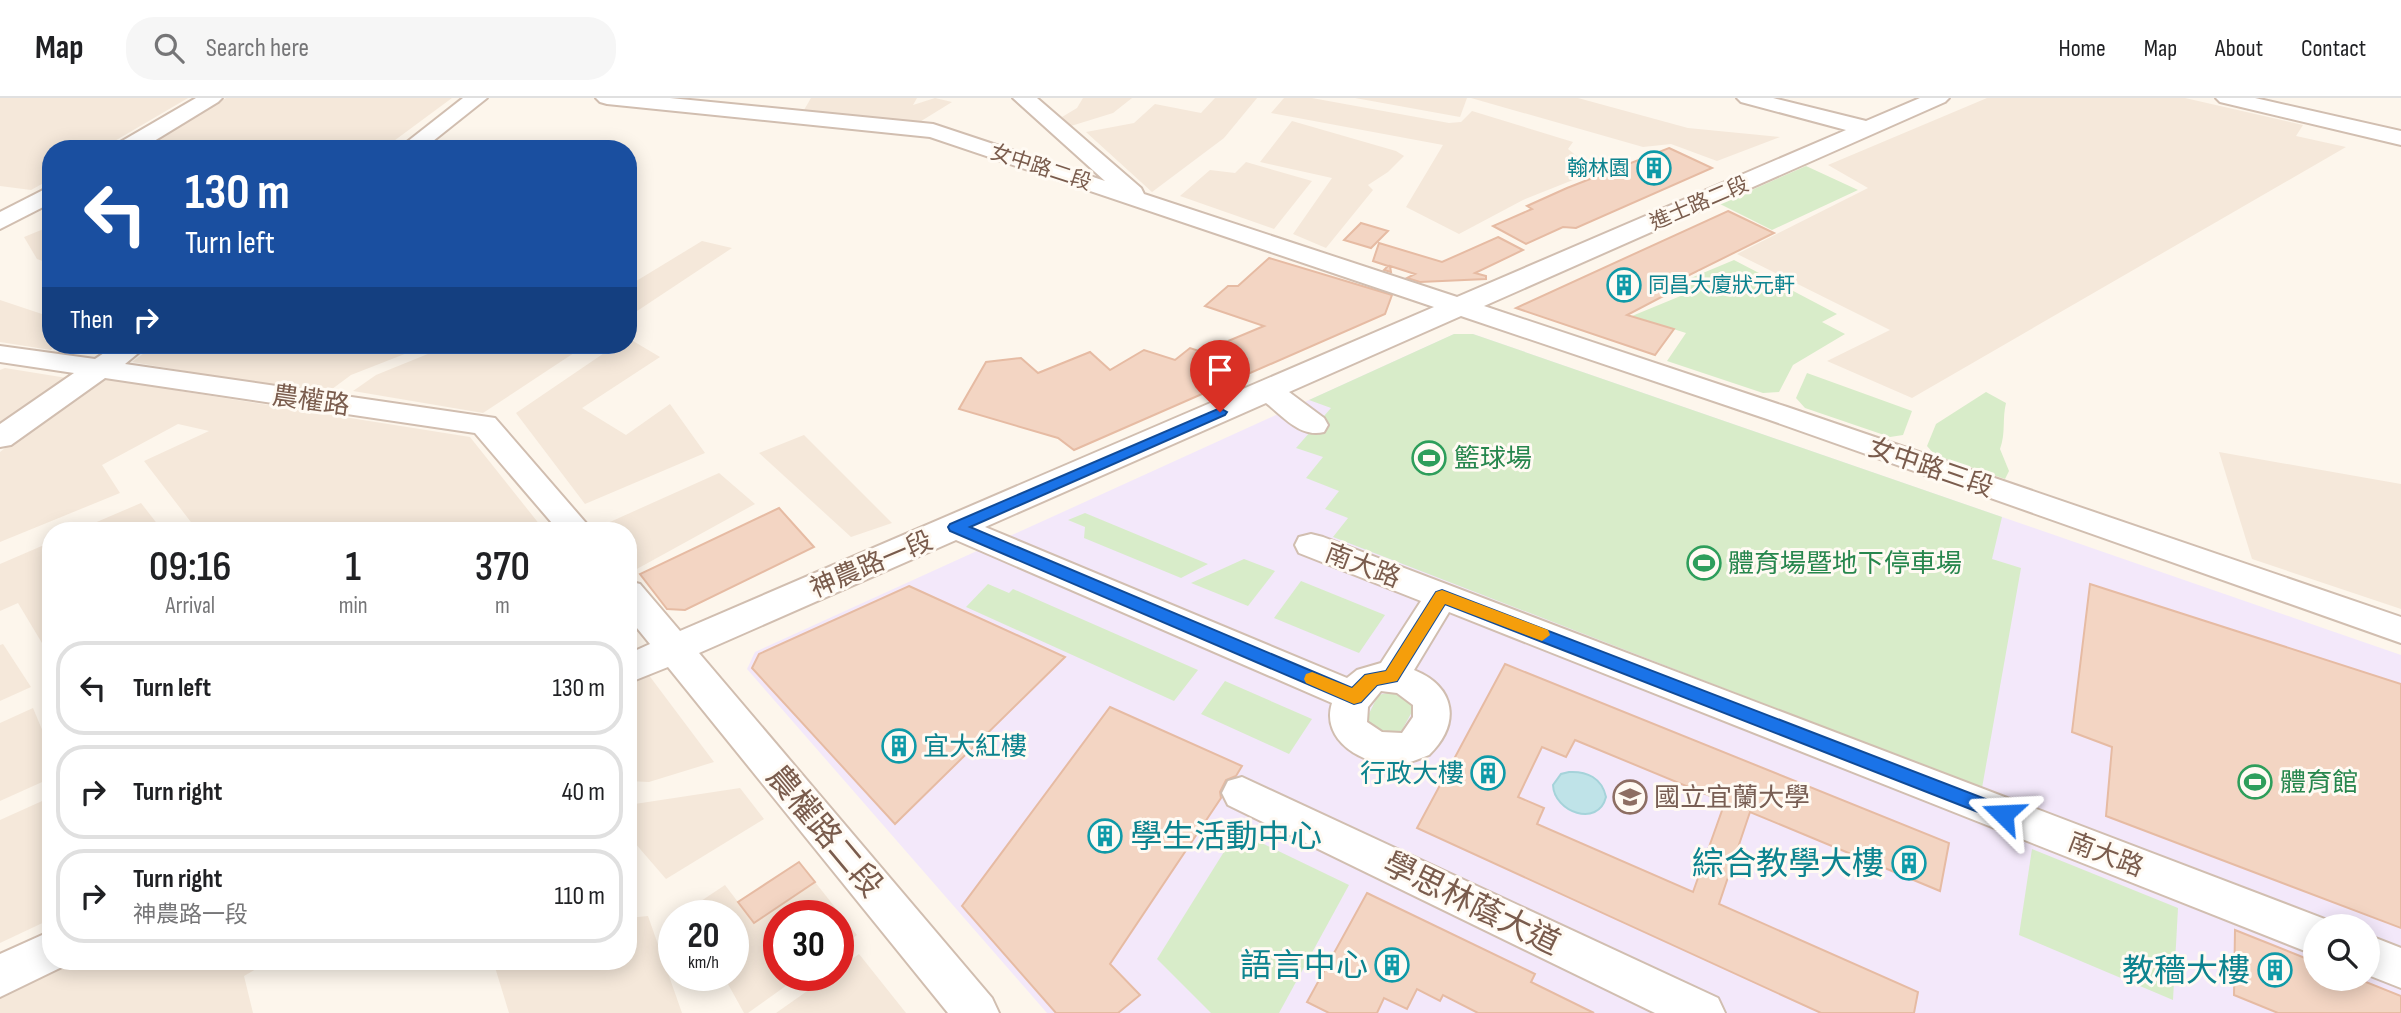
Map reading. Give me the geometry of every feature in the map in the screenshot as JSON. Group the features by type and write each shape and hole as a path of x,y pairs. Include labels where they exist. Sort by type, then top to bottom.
{"street":[{"path":"140,140 211,98"},
{"path":"421,140 477,98"},
{"name":"女中路二段","path":"607,98 933,131 1460,306"},
{"path":"1024,98 1143,201"},
{"path":"1748,98 1869,129"},
{"name":"進士路二段","path":"1460,306 1938,98"},
{"path":"2227,98 2401,138"},
{"path":"0,222 42,198"},
{"name":"神農路一段","path":"637,665 1460,306"},
{"name":"女中路三段","path":"1460,306 2401,630"},
{"name":"農權路","path":"0,354 484,425 569,522"},
{"path":"0,438 120,354"},
{"path":"1269,391 1313,425"},
{"path":"956,527 1354,697"},
{"name":"南大路","path":"1311,545 2303,930"},
{"path":"1391,677 1442,596"},
{"path":"637,604 674,650"},
{"name":"農權路二段","path":"674,650 976,1013"},
{"path":"1391,677 1409,682 1424,692 1432,704 1433,717 1418,743 1406,748 1390,749 1370,744 1356,735 1347,722 1348,709 1354,697 1372,679 1391,677"},
{"name":"學思林蔭大道","path":"1242,793 1702,1013"},
{"path":"0,976 42,955"},
{"path":"2380,960 2401,968"}],"shaded area":[{"path":"0,98 188,98 116,140 42,140 42,184 31,190 0,186"},
{"path":"226,98 452,98 395,140 155,140"},
{"path":"811,98 917,98 913,105 935,98 952,102 918,123 804,110"},
{"path":"1083,98 1132,98 1113,113 1071,126 1062,117 1077,108"},
{"path":"1215,98 1257,98 1224,138 1152,192 1086,132 1134,123 1155,104 1201,113"},
{"path":"1284,98 1312,98 1449,123 1461,122 1472,111 1573,142 1568,149 1578,157 1583,176 1523,200 1459,234 1406,207 1443,145 1271,113"},
{"path":"1355,98 1467,98 1460,117"},
{"path":"1471,98 1578,98 1688,128 1780,137 1717,161 1671,144 1643,147"},
{"path":"1987,98 2185,98 2303,125 2296,136 2346,147 1912,398 1827,361 1890,330 1737,254 1868,188 1828,165"},
{"path":"1292,121 1396,151 1404,156 1388,172 1368,185 1373,190 1326,248 1293,234 1332,178 1260,162"},
{"path":"1246,162 1312,181 1274,229 1180,196 1210,170 1235,173"},
{"path":"42,230 42,261 37,259 24,237"},
{"path":"702,241 732,248 637,311 637,281"},
{"path":"0,300 42,314 42,349 0,342"},
{"name":"國立宜蘭大學","path":"1454,334 1473,334 2401,655 2401,1013 1047,1013 747,669 755,652"},
{"path":"637,343 660,357 582,408 626,435 670,404 705,453 585,504 516,413 603,354 637,354"},
{"path":"143,354 405,354 351,375 324,395 132,362"},
{"path":"428,354 572,354 483,413 353,391 376,375"},
{"path":"5,368 67,378 0,424 0,370"},
{"path":"98,375 186,392 470,437 538,522 191,522 144,461 209,431 178,424 102,465 120,493 49,522 42,522 42,525 0,542 0,452"},
{"path":"804,435 892,523 851,537 759,453"},
{"path":"2219,452 2401,484 2401,609 2252,559"},
{"path":"719,473 755,504 637,569 637,522 610,522"},
{"path":"141,503 156,522 97,522"},
{"path":"42,546 42,643 18,603 0,611 0,564"},
{"path":"3,644 31,687 0,701 0,645"},
{"path":"645,670 714,762 649,782 637,781 637,674"},
{"path":"33,708 42,730 42,782 0,801 0,723"},
{"path":"740,788 764,819 666,879 637,845 637,804"},
{"path":"42,801 42,923 0,943 0,820"},
{"path":"815,882 829,900 788,900"},
{"path":"725,885 736,900 702,900"},
{"path":"648,916 658,945 658,991 674,991 682,1013 509,1013 496,970 637,970 637,917"},
{"path":"749,916 754,923 763,917 763,991 779,991 748,1013 744,1013 732,991 749,991"},
{"path":"859,954 906,1013 776,1013 807,991 854,991 854,958"},
{"path":"58,970 254,970 244,976 253,1013 0,1013 0,998"}],"green space":[{"path":"1806,166 1858,190 1772,230 1720,204"},
{"path":"1734,260 1837,314 1822,322 1845,334 1793,365 1779,392 1763,393 1667,361 1686,333 1632,316 1683,295 1667,288"},
{"name":"體育場暨地下停車場","path":"1454,334 1473,334 2002,517 1992,559 2021,568 1982,788 1333,537 1348,518 1325,509 1339,491 1306,478 1323,457 1296,448 1331,408 1309,400"},
{"path":"1807,373 1912,411 1903,435 1890,437 1805,408 1796,398"},
{"path":"1986,392 2006,403 2000,449 2009,471 2005,479 1935,455 1927,446 1936,424"},
{"path":"1085,513 1208,564 1181,578 1084,538 1085,527 1068,520"},
{"path":"1244,559 1275,571 1248,606 1191,583"},
{"path":"1301,581 1385,615 1359,653 1274,618"},
{"path":"988,584 1009,593 1013,589 1198,670 1174,701 966,607"},
{"path":"1225,681 1312,719 1289,754 1201,714"},
{"path":"1392,692 1411,703 1413,710 1402,730 1387,733 1373,727 1366,720 1378,695"},
{"path":"1237,831 1349,885 1279,1013 1211,1013 1157,959"},
{"path":"2032,849 2178,908 2173,1000 2019,935"}],"water":[{"path":"1561,774 1588,774 1601,785 1606,797 1594,812 1577,813 1568,809 1555,795 1553,785"}],"building":[{"path":"1669,148 1712,168 1576,228 1563,227 1526,244 1493,226 1532,209 1527,206 1567,188"},
{"path":"1728,211 1774,233 1665,287 1673,291 1627,315 1674,329 1655,355 1516,308"},
{"path":"1361,223 1388,231 1371,248 1344,240"},
{"path":"1498,237 1523,250 1475,273 1486,276 1486,279 1420,282 1407,278 1415,274 1390,266 1391,272 1384,270 1388,266 1373,261 1379,243 1442,262"},
{"path":"1269,258 1392,295 1385,314 1074,450 1058,438 959,409 986,362 1021,358 1038,373 1090,352 1110,370 1144,350 1175,360 1190,348 1202,352 1264,326 1205,306 1228,286 1238,286"},
{"path":"779,508 814,547 685,610 667,609 640,574"},
{"name":"體育館","path":"2090,584 2401,684 2401,928 2380,920 2380,914 2364,914 2106,816 2112,747 2072,732"},
{"name":"宜大紅樓","path":"909,586 1065,657 895,824 752,668 759,654"},
{"name":"綜合教學大樓","path":"1505,664 1949,843 1940,891 1750,812 1719,904 1918,992 1914,1013 1821,1013 1417,828","holes":["1575,740 1725,802 1693,892 1537,824 1544,808 1518,797 1542,747 1566,757"]},
{"name":"學生活動中心","path":"1110,707 1242,766 1236,776 1226,780 1220,792 1221,798 1110,964 1140,995 1118,1013 1056,1013 962,906"},
{"path":"799,862 815,882 788,900 763,900 763,917 754,923 749,916 749,900 741,900"},
{"name":"語言中心","path":"1367,893 1535,974 1531,982 1594,1013 1478,1013 1443,995 1440,1001 1417,989 1407,1009 1384,998 1377,1013 1329,1013 1307,1002"},
{"name":"教穡大樓","path":"2235,930 2303,957 2303,991 2380,991 2380,988 2401,996 2401,1013 2278,1013 2234,995"}],"slow traffic":[{"path":"1312,679 1354,697 1360,688 1372,679 1391,677 1442,596 1542,635"}],"place":[{"name":"翰林園","path":"1654,168"},
{"name":"同昌大廈狀元軒","path":"1624,285"},
{"name":"籃球場","path":"1429,458"},
{"name":"體育場暨地下停車場","path":"1704,563"},
{"name":"宜大紅樓","path":"899,746"},
{"name":"行政大樓","path":"1488,773"},
{"name":"體育館","path":"2255,782"},
{"name":"國立宜蘭大學","path":"1630,797"},
{"name":"學生活動中心","path":"1105,836"},
{"name":"綜合教學大樓","path":"1909,863"},
{"name":"語言中心","path":"1392,965"},
{"name":"教穡大樓","path":"2275,970"}],"route":[{"path":"1220,412 956,527 1354,697 1360,688 1372,679 1391,677 1442,596 2003,814"}]}
